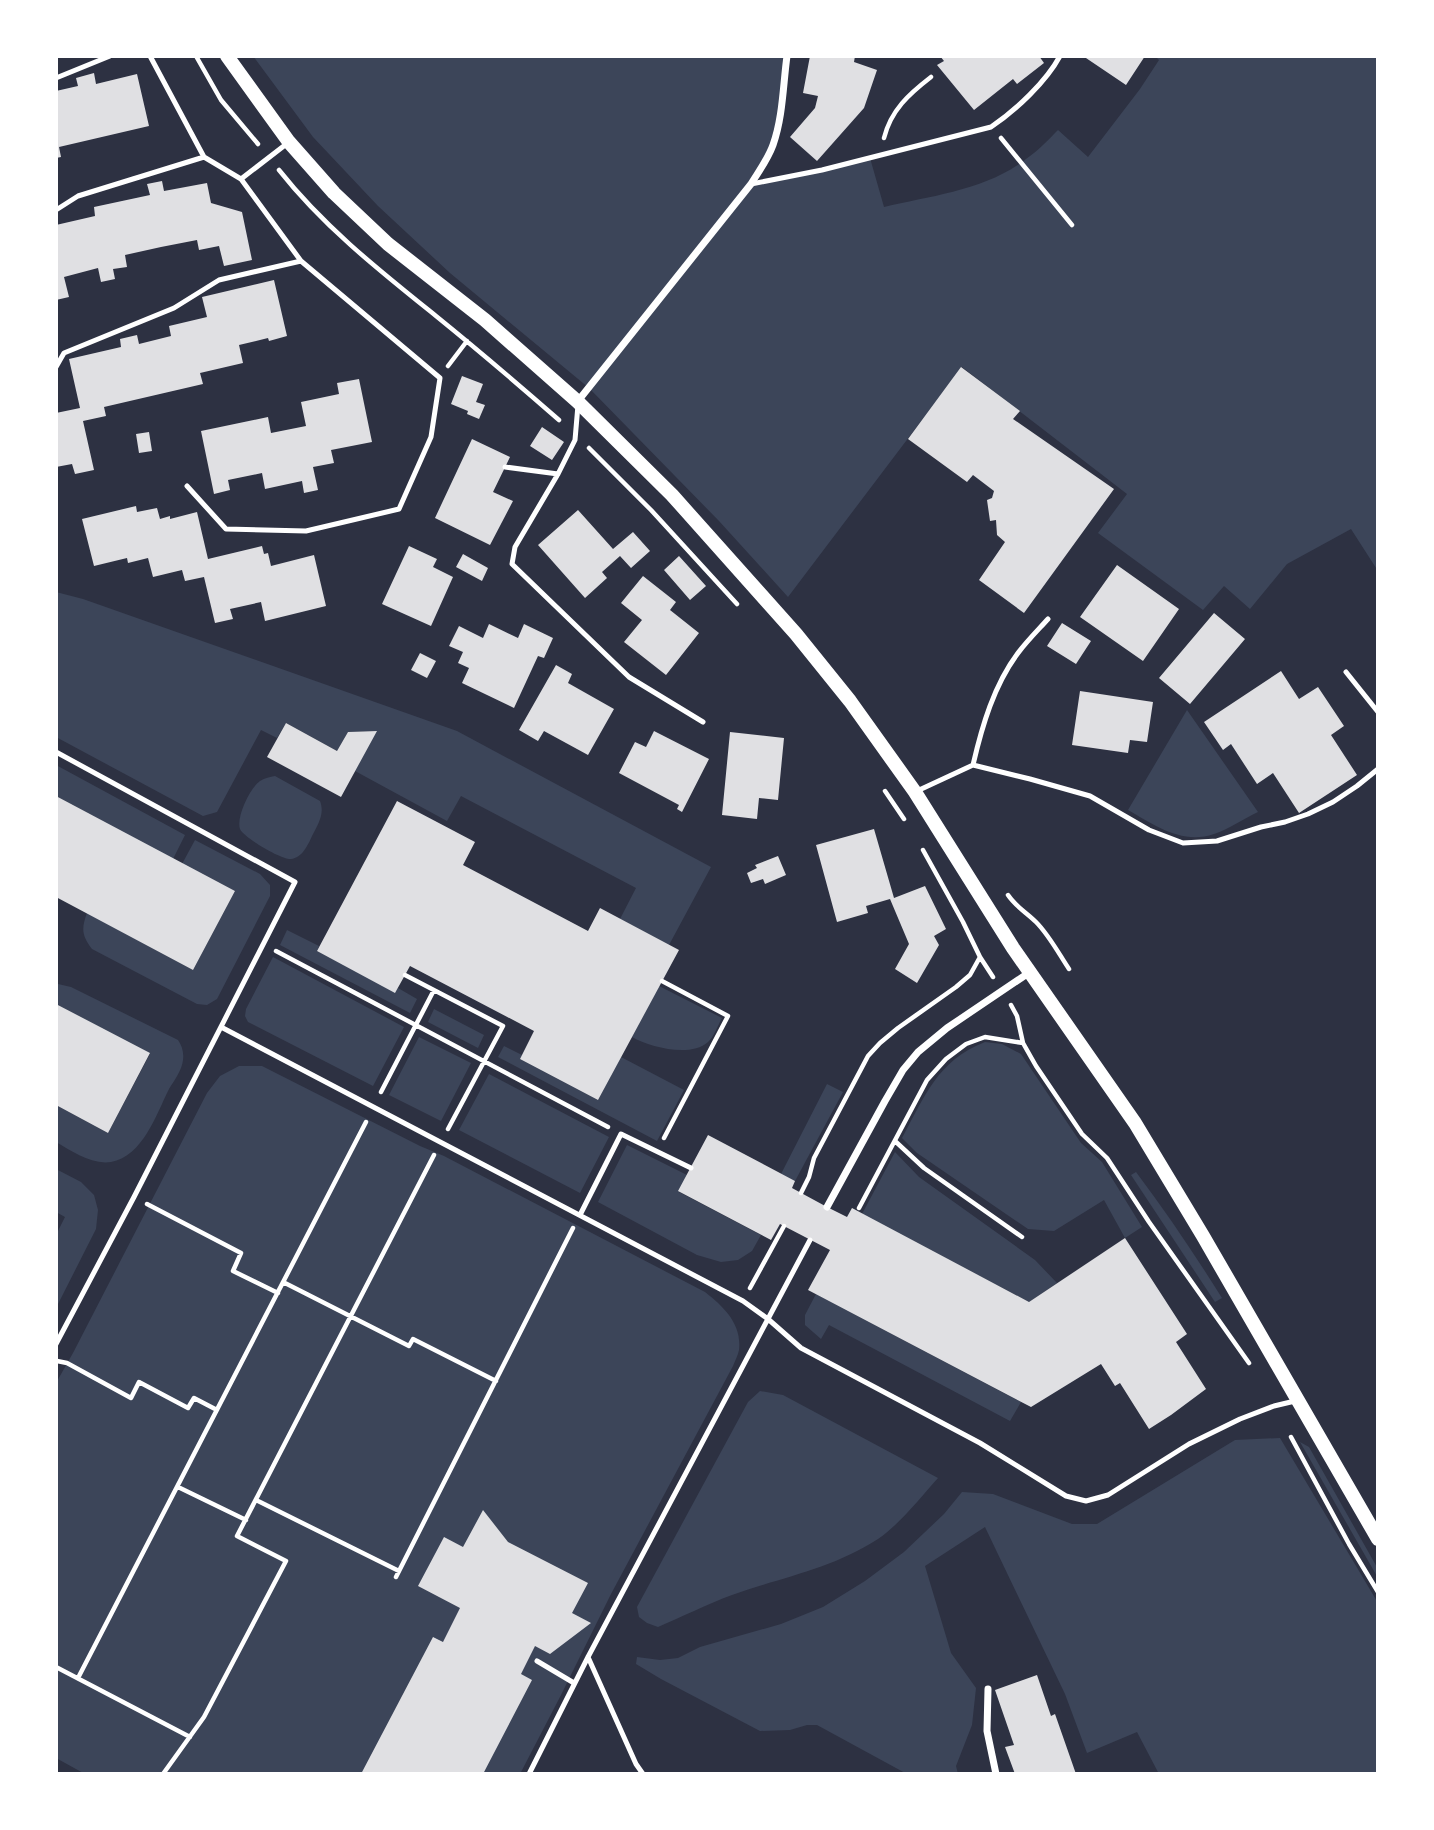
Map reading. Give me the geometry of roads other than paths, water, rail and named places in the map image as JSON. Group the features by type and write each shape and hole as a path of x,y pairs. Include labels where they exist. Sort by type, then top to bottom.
{"main road":[{"path":"227,56 289,142 334,194 388,244 485,320 578,402 672,495 796,634 850,701 915,792 984,904 1135,1123 1378,1539"}],"street":[{"path":"578,402 751,184 766,160 778,126 787,56"},
{"path":"827,1207 903,1070 918,1052 947,1028 1030,972"},
{"path":"988,1689 987,1731 996,1774"}],"lane":[{"path":"56,78 110,56"},
{"path":"150,56 204,157 241,179 301,261 440,378 431,437 399,509 306,531 226,529 187,486"},
{"path":"751,184 822,170 991,127 1047,78 1060,56"},
{"path":"241,179 289,142"},
{"path":"56,210 78,196 204,157"},
{"path":"56,367 64,353 174,308 219,280 301,261"},
{"path":"578,402 575,440 516,547 512,564 629,677 703,722"},
{"path":"505,467 558,474"},
{"path":"973,765 981,731 994,695 1018,653 1048,619"},
{"path":"1346,672 1378,712"},
{"path":"56,752 295,881 56,1344"},
{"path":"915,792 973,765 1090,796 1149,830 1184,843 1217,841 1308,814 1333,802 1378,769"},
{"path":"220,1027 743,1301 768,1318 801,1348 980,1443 1066,1496 1086,1501 1108,1495 1189,1444 1240,1419 1298,1400"},
{"path":"580,1215 621,1134 691,1168"},
{"path":"529,1774 588,1657 810,1240"},
{"path":"588,1657 643,1774"},
{"path":"537,1661 574,1684"}]}
